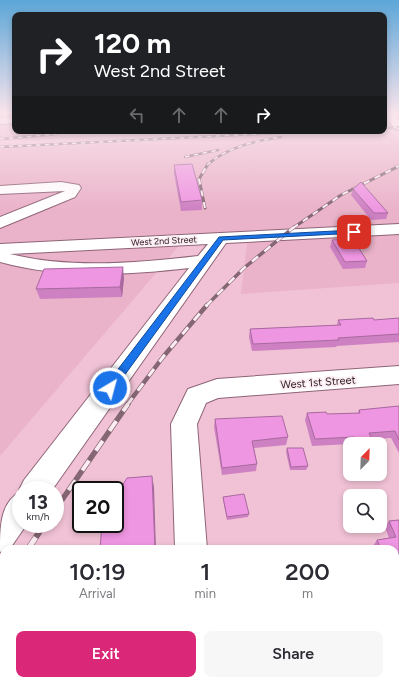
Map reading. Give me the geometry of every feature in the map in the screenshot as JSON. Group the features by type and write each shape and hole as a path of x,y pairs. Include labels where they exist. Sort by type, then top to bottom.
{"street":[{"path":"0,190 61,186 74,188 70,194 0,223"},
{"name":"West 2nd Street","path":"0,249 399,229"},
{"path":"41,481 221,238"},
{"path":"0,255 3,257 36,264 86,267 151,267 204,261"},
{"name":"West 1st Street","path":"191,545 184,424 197,396 217,389 399,376"},
{"path":"0,536 12,519"}],"shaded area":[{"path":"58,146 399,146 399,283 241,294 247,243 179,246 0,456 0,149"}],"building":[{"path":"192,164 202,200 181,202 174,165"},
{"path":"361,182 388,213 374,213 353,189"},
{"path":"353,239 367,261 345,262 332,240"},
{"path":"123,267 120,287 36,289 44,269"},
{"path":"373,318 374,320 399,318 399,334 338,338 339,340 253,344 250,329 341,325 338,320"},
{"path":"399,406 399,440 395,431 369,433 371,437 315,439 307,413 360,413 359,410"},
{"path":"282,416 288,437 252,441 257,464 222,468 215,419"},
{"path":"287,448 303,448 308,466 291,467"},
{"path":"152,476 155,545 100,545 101,533 124,533 124,483 127,478"},
{"path":"244,494 249,514 227,517 223,497"},
{"path":"399,520 399,545 379,545 377,540 396,537 389,521"}],"railway":[{"path":"0,147 20,146"},
{"path":"208,164 232,149 242,146"},
{"path":"185,157 218,150"},
{"path":"205,208 199,179 208,164"},
{"path":"293,228 341,195 399,166"},
{"path":"207,305 244,268 294,227"},
{"path":"127,405 163,357 207,305"},
{"path":"64,497 128,404"},
{"path":"31,545 39,533"}],"route":[{"path":"110,388 221,238 354,232"}]}
